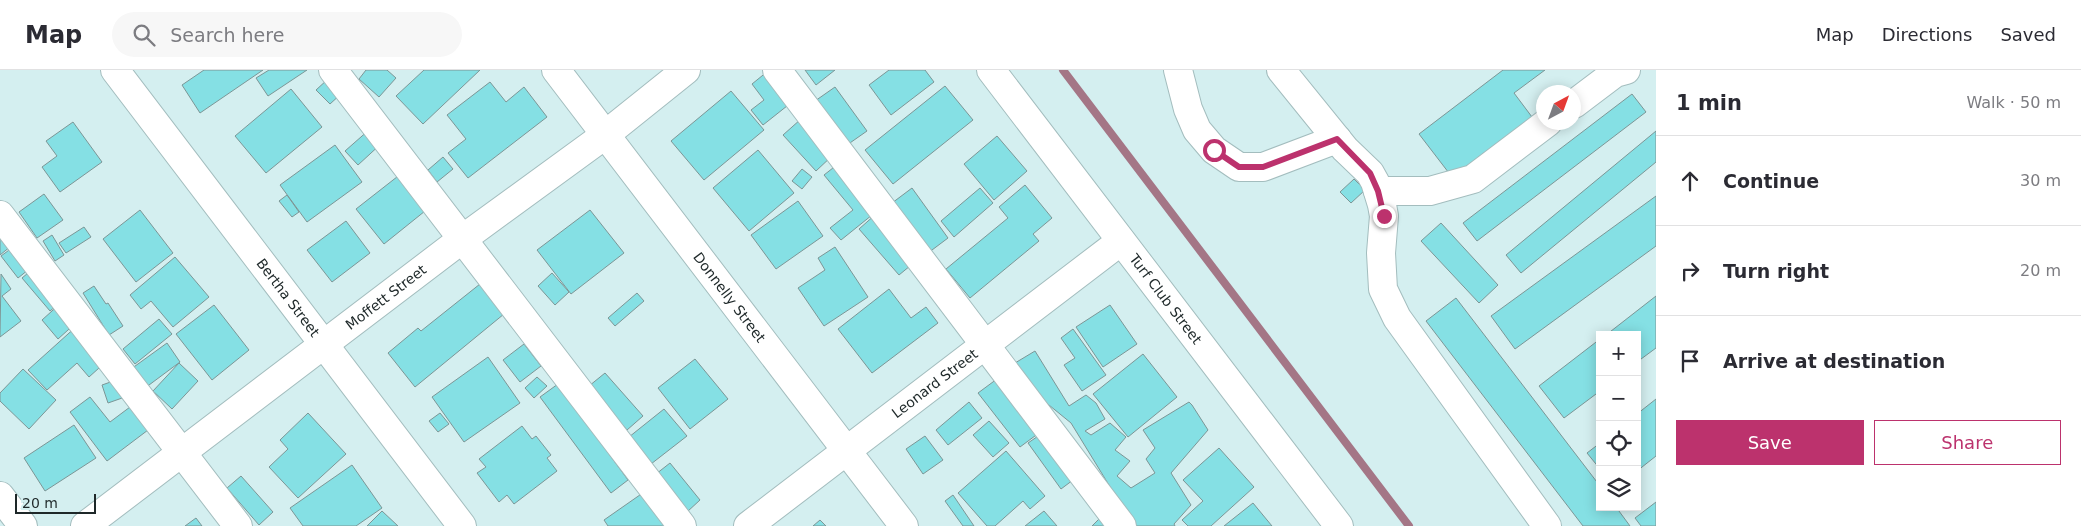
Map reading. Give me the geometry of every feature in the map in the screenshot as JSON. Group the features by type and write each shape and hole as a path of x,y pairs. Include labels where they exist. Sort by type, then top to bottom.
{"street":[{"name":"Bertha Street","path":"115,70 462,526"},
{"path":"332,70 682,526"},
{"name":"Donnelly Street","path":"556,70 904,526"},
{"name":"Moffett Street","path":"85,526 461,240 605,135 686,70"},
{"path":"777,70 1122,526"},
{"name":"Turf Club Street","path":"991,70 1339,526"},
{"path":"1178,70 1188,109 1197,130 1214,150 1239,167 1263,167 1337,139"},
{"path":"1281,70 1337,139 1370,173 1378,191 1384,216 1383,289 1397,318 1416,348 1547,526"},
{"path":"1581,99 1615,73 1626,70"},
{"path":"1378,191 1430,191 1473,179 1537,130"},
{"path":"0,215 238,526"},
{"name":"Leonard Street","path":"748,526 1121,241"},
{"path":"0,496 23,526"}],"building":[{"path":"204,70 263,70 200,113 182,85"},
{"path":"269,70 307,70 268,96 256,78"},
{"path":"366,70 387,70 396,78 379,97 359,79"},
{"path":"424,70 480,70 423,124 396,96"},
{"path":"805,70 835,70 816,85"},
{"path":"889,70 925,70 934,82 891,115 869,85"},
{"path":"1503,70 1545,70 1514,93 1532,117 1452,177 1419,134"},
{"path":"768,71 792,102 763,125 751,110 764,100 752,84"},
{"path":"328,79 342,93 330,104 316,90"},
{"path":"490,82 506,102 524,87 547,117 468,178 448,153 466,139 447,115"},
{"path":"945,86 973,120 893,184 865,150"},
{"path":"835,87 867,131 847,145 815,101"},
{"path":"291,89 322,127 266,173 235,136"},
{"path":"731,91 764,130 704,180 671,141"},
{"path":"1632,94 1646,112 1477,241 1463,223"},
{"path":"801,119 833,155 816,171 783,135"},
{"path":"73,122 102,162 60,192 42,167 57,156 46,141"},
{"path":"370,129 383,142 358,165 345,151"},
{"path":"1656,131 1656,162 1521,273 1506,255"},
{"path":"997,136 1027,171 994,200 964,164"},
{"path":"335,145 362,182 307,222 280,185"},
{"path":"758,150 794,193 749,231 713,188"},
{"path":"443,157 453,169 437,182 428,170"},
{"path":"838,164 877,211 841,240 830,228 853,210 824,175"},
{"path":"802,169 812,177 802,189 792,181"},
{"path":"402,173 430,207 384,244 356,209"},
{"path":"1354,179 1365,190 1351,203 1340,192"},
{"path":"1025,185 1052,218 1033,234 1039,241 970,298 946,269 1008,218 999,207"},
{"path":"912,188 948,238 928,253 892,203"},
{"path":"980,188 993,203 954,237 941,221"},
{"path":"44,194 63,220 37,238 19,212"},
{"path":"287,195 299,212 292,217 279,201"},
{"path":"1656,196 1656,246 1515,349 1491,316"},
{"path":"798,201 823,236 776,269 751,235"},
{"path":"140,210 173,253 136,282 103,239"},
{"path":"590,210 624,253 571,294 537,250"},
{"path":"876,214 916,261 899,275 859,229"},
{"path":"346,221 370,253 332,282 307,250"},
{"path":"1441,223 1498,285 1479,303 1421,241"},
{"path":"0,227 16,242 0,255"},
{"path":"84,227 91,237 66,253 59,243"},
{"path":"52,235 64,255 55,261 43,241"},
{"path":"16,245 33,266 18,278 1,256"},
{"path":"835,247 868,297 824,326 798,288 825,270 818,258"},
{"path":"175,257 209,297 173,327 151,301 141,309 130,295"},
{"path":"34,268 63,300 50,311 22,278"},
{"path":"552,273 569,292 555,305 538,286"},
{"path":"1,274 11,289 2,296 21,321 0,337"},
{"path":"480,284 504,314 415,387 388,353 418,328 421,331"},
{"path":"94,286 123,326 109,335 83,293"},
{"path":"889,289 911,318 926,307 938,323 872,373 838,329"},
{"path":"637,293 644,301 615,326 608,318"},
{"path":"1656,296 1656,348 1641,359 1641,331 1611,331"},
{"path":"1456,298 1596,481 1596,511 1619,511 1630,526 1583,526 1426,321"},
{"path":"62,302 78,321 58,339 42,320"},
{"path":"214,305 249,350 212,380 176,334"},
{"path":"1110,305 1137,344 1103,367 1076,327"},
{"path":"159,319 172,334 135,364 123,349"},
{"path":"78,325 109,359 89,377 77,363 47,390 28,370"},
{"path":"1073,329 1106,375 1082,391 1064,365 1075,358 1061,338"},
{"path":"1596,342 1596,394 1564,418 1539,386"},
{"path":"167,343 180,362 145,388 131,369"},
{"path":"524,344 541,366 520,382 503,360"},
{"path":"1035,351 1069,406 1086,395 1096,403 1105,419 1085,431 1091,435 1110,423 1126,437 1115,450 1130,461 1117,476 1131,488 1155,473 1146,459 1155,448 1143,430 1189,402 1192,405 1208,430 1171,473 1191,505 1174,524 1175,526 1134,526 1071,423 1033,392 1015,363"},
{"path":"1143,354 1177,397 1128,437 1093,394"},
{"path":"488,357 520,403 464,442 432,397"},
{"path":"695,359 728,399 690,429 658,388"},
{"path":"179,363 198,381 172,409 153,391"},
{"path":"23,369 56,400 29,429 0,401 0,393"},
{"path":"605,373 643,416 627,430 589,386"},
{"path":"1001,376 1043,430 1020,447 978,393"},
{"path":"537,377 547,386 534,398 525,388"},
{"path":"119,379 125,397 108,403 102,385"},
{"path":"558,384 628,480 611,493 540,397"},
{"path":"90,397 110,422 134,404 152,427 107,461 70,412"},
{"path":"1656,399 1656,456 1641,468 1641,421 1641,411"},
{"path":"969,402 982,418 948,445 936,430"},
{"path":"664,409 687,436 651,464 629,437"},
{"path":"308,413 346,454 298,498 269,467 288,449 280,440"},
{"path":"440,413 449,424 438,432 429,421"},
{"path":"989,421 1009,443 993,457 973,435"},
{"path":"74,425 96,458 45,491 24,458"},
{"path":"522,426 532,439 536,436 551,455 547,458 557,471 514,504 507,495 499,502 477,473 486,467 479,459"},
{"path":"1044,432 1077,477 1061,489 1028,443"},
{"path":"925,436 943,460 923,474 906,449"},
{"path":"1596,446 1596,464 1587,453"},
{"path":"1219,448 1254,487 1211,526 1188,526 1182,520 1203,501 1183,480"},
{"path":"1006,451 1045,496 1030,509 1023,501 995,526 987,526 958,493"},
{"path":"670,463 700,500 687,512 656,474"},
{"path":"352,465 382,508 356,526 303,526 290,508"},
{"path":"241,476 273,512 259,525 227,488"},
{"path":"647,490 672,526 608,526 604,520"},
{"path":"953,495 974,526 963,526 945,501"},
{"path":"1656,502 1656,526 1641,526 1635,518"},
{"path":"1253,503 1272,526 1224,526"},
{"path":"382,511 398,526 367,526"},
{"path":"1044,511 1057,526 1025,526"},
{"path":"1102,516 1111,526 1092,526"},
{"path":"196,518 202,526 185,526"},
{"path":"820,520 826,526 813,526"}],"waterway":[{"path":"1063,70 1409,526"}],"route":[{"path":"1214,150 1239,167 1263,167 1337,139 1370,173 1378,191 1384,216"}]}
